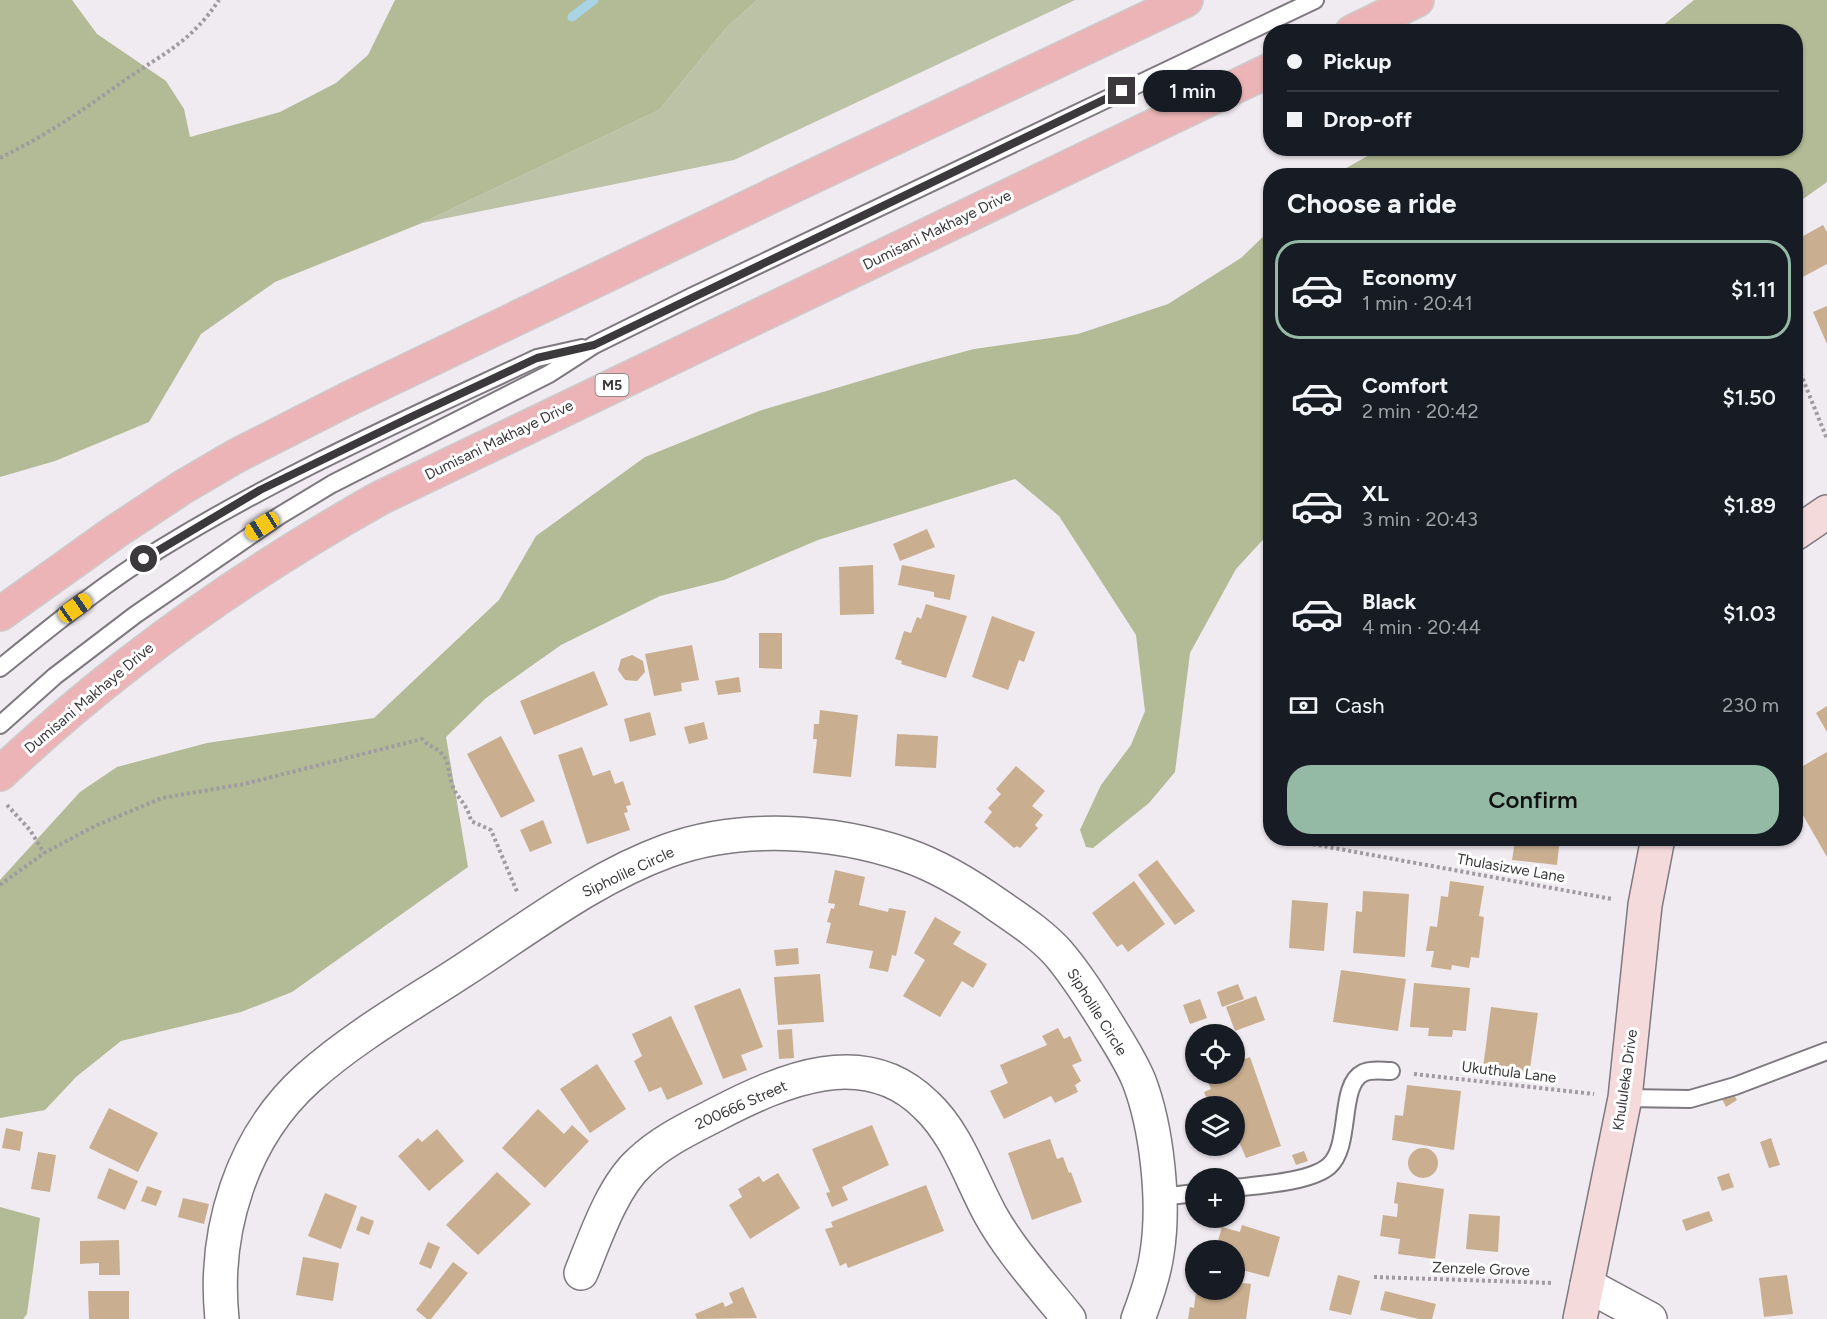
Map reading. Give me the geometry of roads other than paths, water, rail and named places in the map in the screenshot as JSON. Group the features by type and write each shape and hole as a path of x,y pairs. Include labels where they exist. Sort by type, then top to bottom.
{"main road":[{"path":"0,614 114,532 236,456 346,400 698,231 1186,0"},
{"path":"1368,24 1418,0"},
{"name":"Dumisani Makhaye Drive","path":"0,774 116,673 184,621 267,564 370,503 496,440 1263,73"}],"street":[{"path":"1803,528 1827,512"},
{"name":"Sipholile Circle","path":"222,1319 219,1292 222,1237 242,1172 269,1123 307,1079 378,1027 567,902 610,877 668,850 727,837 781,833 850,841 907,855 974,889 1026,924 1056,951 1079,980 1139,1082 1152,1132 1160,1197 1157,1253 1138,1319"},
{"name":"Khululeka Drive","path":"1580,1319 1625,1098 1646,905 1657,846"},
{"name":"200666 Street","path":"581,1274 599,1227 618,1192 639,1162 674,1136 748,1098 807,1076 840,1071 872,1074 900,1083 927,1106 964,1158 990,1215 1014,1252 1069,1319"},
{"path":"1587,1285 1650,1319"}],"lane":[{"path":"1265,24 1315,0"},
{"path":"0,725 99,642 229,548 332,484 549,374 594,345 1263,25"},
{"path":"0,668 116,578 158,550 260,490 537,358 594,345"},
{"path":"1625,1098 1690,1099 1735,1086 1827,1051"},
{"path":"1245,1186 1308,1176 1328,1167 1338,1154 1351,1088 1361,1074 1370,1070 1391,1071"},
{"path":"1160,1197 1185,1194"}],"waterway":[{"path":"572,17 594,0"}]}
